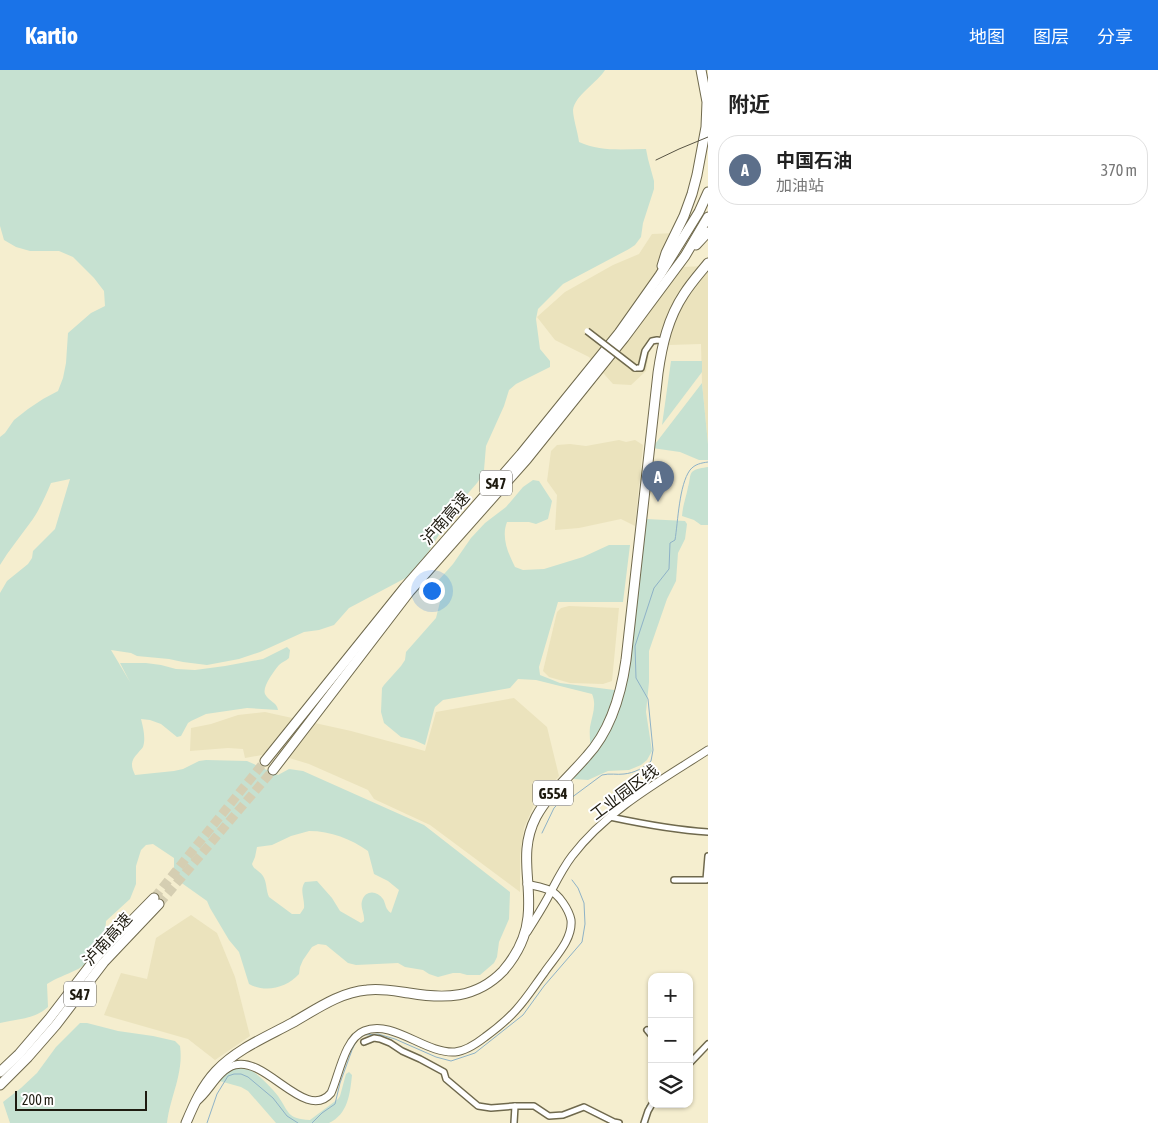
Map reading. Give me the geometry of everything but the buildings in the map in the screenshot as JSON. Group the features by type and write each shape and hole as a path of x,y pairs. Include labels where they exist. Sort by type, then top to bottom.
{"highway":[{"path":"701,70 707,102"},
{"path":"660,275 666,254 684,216 695,185 706,128 708,94"},
{"name":"泸南高速","path":"265,761 405,587 522,454 619,334 660,275 699,212 708,192"},
{"name":"泸南高速","path":"273,770 410,591 527,459 624,338 685,256 708,217"},
{"path":"685,256 708,232"},
{"name":"G554","path":"186,1123 202,1088 210,1077 232,1057 259,1040 332,1001 354,992 372,989 434,997 464,994 480,988 495,978 508,965 521,943 528,918 527,848 535,820 549,798 587,757 598,742 611,718 620,690 626,660 658,373 664,341 680,299 708,263"},
{"name":"泸南高速","path":"0,1072 19,1054 49,1019 99,954 157,901 104,962 56,1025 0,1085"}],"street":[{"path":"587,331 635,368 640,368 645,351 652,341 664,341"},
{"name":"工业园区线","path":"521,943 563,869 573,854 594,831 631,801 708,750"},
{"path":"610,817 686,831 708,832"},
{"path":"674,880 706,880 708,856"},
{"path":"364,1042 374,1038 391,1038 455,1052 472,1046 509,1018 524,1001 570,932 571,920 567,909 551,891 527,884"},
{"path":"194,1103 203,1096 225,1070 240,1064 258,1070 302,1103 312,1106 320,1105 331,1093 353,1038 369,1029 380,1029 402,1051 444,1072 446,1079 478,1106 491,1108 534,1106 549,1116 563,1115 584,1107 619,1123"},
{"path":"690,1063 708,1044"},
{"path":"514,1123 515,1106"},
{"path":"644,1120 650,1108"}],"shaded area":[{"path":"676,233 681,267 708,266 708,444 702,383 701,344 669,345 651,342 646,371 631,385 613,384 589,357 555,340 537,317 565,292 613,265 639,254 652,234"},
{"path":"619,440 626,442 635,440 643,445 635,526 621,519 579,528 555,530 557,495 547,481 551,451 557,445 586,446"},
{"path":"569,606 619,608 612,681 603,684 570,683 549,677 543,671 557,612 561,608"},
{"path":"514,698 547,727 559,776 534,805 524,828 520,855 520,892 430,825 374,799 368,790 309,764 273,753 245,758 243,749 228,748 190,751 191,728 238,715 265,712 351,731 425,751 436,712"},
{"path":"191,915 217,933 235,977 250,1036 215,1060 188,1039 104,1015 121,973 147,979 156,938"}],"green space":[{"path":"0,70 605,70 575,104 573,113 579,142 604,149 646,149 654,181 654,189 643,223 641,237 629,249 563,284 538,309 536,319 540,349 550,361 550,367 516,384 509,390 486,446 484,470 481,477 457,506 415,573 349,608 334,625 304,632 260,652 239,659 207,665 137,656 131,653 111,650 130,682 120,663 146,663 176,669 195,670 263,659 287,647 290,650 289,658 274,671 265,691 266,696 276,705 278,710 247,708 206,714 188,723 181,736 177,737 161,724 141,719 144,744 132,761 135,775 174,771 206,760 247,761 278,775 289,769 303,771 424,825 510,892 509,919 499,942 497,957 494,963 480,975 453,973 438,977 423,970 405,967 398,963 356,965 348,963 326,945 318,944 312,947 303,960 299,974 294,979 276,988 255,987 249,984 239,952 229,940 207,901 176,879 174,858 153,844 146,845 141,850 136,866 136,884 130,899 106,921 97,950 87,962 82,967 47,984 48,1007 43,1011 26,1018 0,1023 0,593 7,581 28,564 32,558 33,551 55,529 70,479 51,483 36,514 0,565 0,437 14,420 43,399 58,391 66,363 68,333 91,313 105,306 104,291 73,257 59,251 30,251 16,247 4,240 0,226","holes":["309,831 325,832 340,836 368,851 374,874 388,881 399,890 391,913 383,899 378,894 371,892 362,901 364,921 361,923 340,911 332,898 317,881 305,882 303,885 304,908 300,914 292,914 269,897 262,874 252,864 257,847 272,845 291,836"]},
{"path":"671,361 702,361 702,372 662,425"},
{"path":"702,383 708,460 699,460 680,452 652,448"},
{"path":"708,467 708,525 701,525 694,520 682,516 682,512 692,472"},
{"path":"533,480 539,481 552,501 548,519 536,524 529,522 507,522 505,539 515,567 523,570 544,569 583,557 609,545 630,545 623,602 558,602 539,667 540,675 560,683 622,691 646,519 685,521 687,524 685,539 678,553 676,581 667,599 649,651 649,682 646,712 652,751 647,760 641,765 629,770 608,771 588,780 573,779 591,756 590,730 594,706 592,694 536,680 518,679 510,688 443,700 435,707 425,745 401,737 384,723 381,712 382,688 405,660 406,652 436,618 440,602 439,598 434,594 437,582 485,523 506,507 523,487"},
{"path":"80,1023 175,1041 180,1046 180,1066 167,1123 10,1123 3,1102 37,1073 56,1047"},
{"path":"228,1069 252,1071 273,1090 289,1114 297,1118 310,1120 338,1099 346,1074 349,1072 352,1075 347,1103 340,1114 329,1123 276,1123 248,1091 241,1087 216,1080"}],"waterway":[{"path":"542,833 554,808 559,803 571,798 602,775 631,773 651,761 653,750 648,699 636,678 635,646 654,588 669,569 670,543 675,540 681,494 686,477 694,466 708,462"},
{"path":"312,1123 335,1104 340,1083 352,1050 357,1040 364,1035 378,1034 395,1039 436,1057 451,1061 475,1053 523,1015 544,986 582,942 585,924 584,903 578,888 572,880"},
{"path":"207,1123 217,1094 228,1076 234,1074 248,1077 273,1098 287,1116 298,1123"},
{"path":"645,1113 648,1104"},
{"path":"647,1118 648,1123"}],"tunnel":[{"path":"154,898 265,761"},
{"path":"159,904 273,770"}],"railway":[{"path":"656,160 708,137"}],"place":[{"name":"中国石油","path":"658,502"}]}
